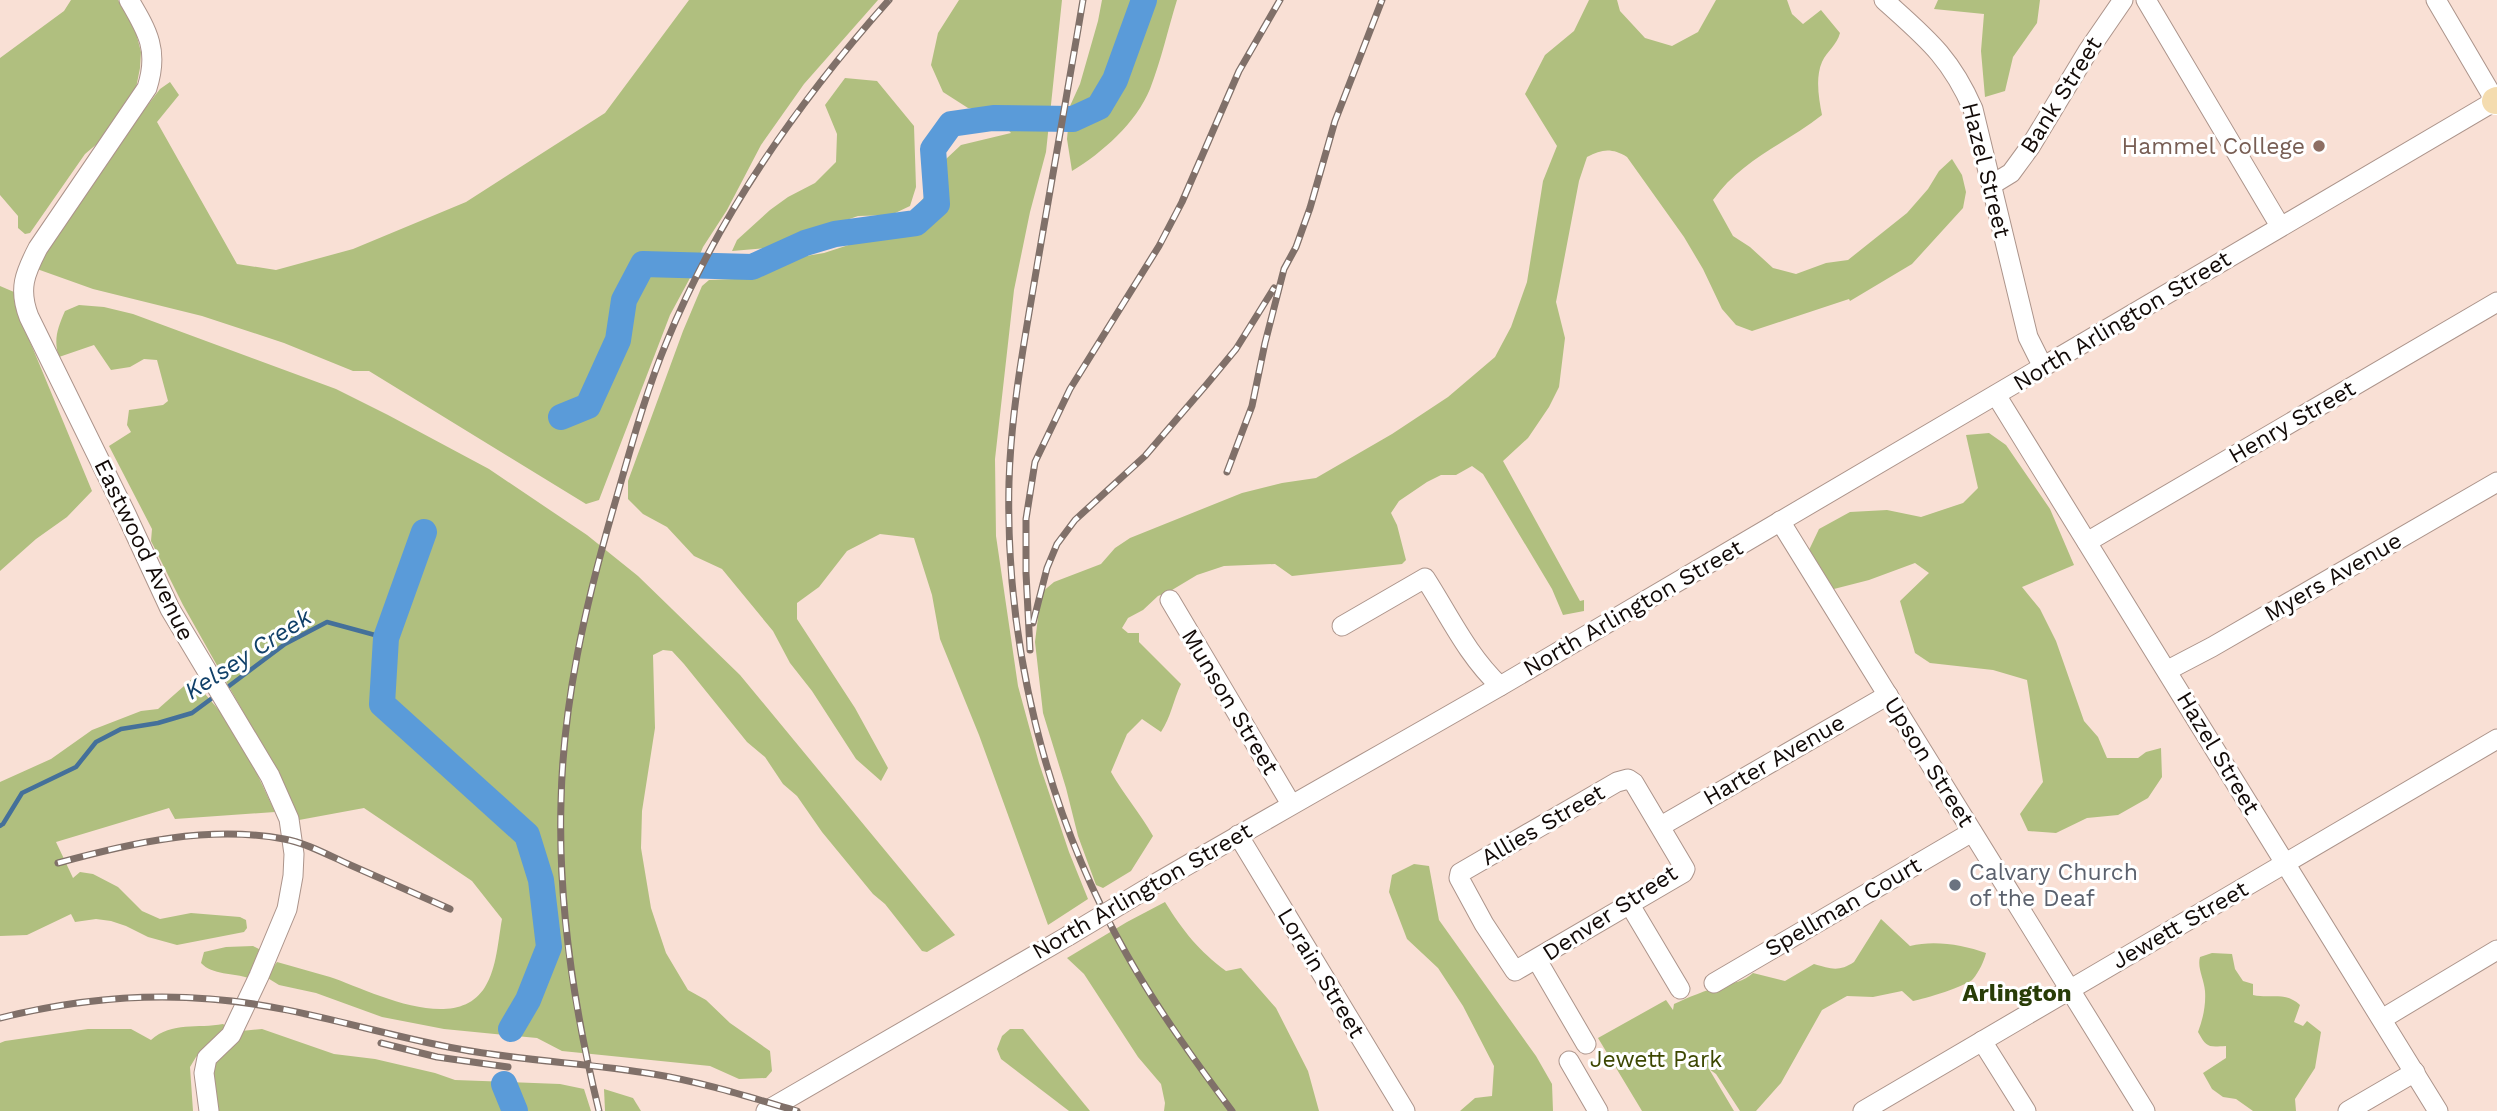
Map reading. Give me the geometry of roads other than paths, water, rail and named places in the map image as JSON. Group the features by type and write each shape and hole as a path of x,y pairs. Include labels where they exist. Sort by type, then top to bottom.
{"street":[{"name":"Eastwood Avenue","path":"129,0 151,42 153,66 147,88 37,248 26,274 22,295 29,317 170,609 270,776 289,819 293,842 293,876 286,909 231,1035 207,1058 204,1073 209,1111"},
{"name":"Hazel Street","path":"1884,0 1936,47 1964,88 1973,109 1993,184 2028,337 2043,367"},
{"name":"Bank Street","path":"1993,184 2011,173 2030,148 2088,51 2123,0"},
{"path":"2146,0 2280,226"},
{"path":"2436,0 2497,102"},
{"name":"North Arlington Street","path":"766,1111 1291,804 1500,686 2102,330 2497,102"},
{"name":"Henry Street","path":"2087,542 2497,302"},
{"name":"Hazel Street","path":"1996,394 2438,1111"},
{"name":"Myers Avenue","path":"2168,670 2497,482"},
{"name":"Upson Street","path":"1780,521 2145,1111"},
{"path":"1342,626 1425,578 1481,668 1500,686"},
{"name":"Munson Street","path":"1170,600 1291,804"},
{"name":"Harter Avenue","path":"1661,827 1888,695"},
{"name":"Jewett Street","path":"1863,1111 2497,739"},
{"name":"Allies Street","path":"1515,971 1511,969 1484,924 1459,878 1460,873 1617,782 1628,779 1634,783 1661,827"},
{"name":"Denver Street","path":"1515,971 1683,873 1684,863 1661,827"},
{"name":"Spellman Court","path":"1713,983 1972,832"},
{"name":"Lorain Street","path":"1238,835 1405,1111"},
{"path":"1630,905 1680,989"},
{"path":"2382,1019 2497,950"},
{"path":"1537,960 1587,1044"},
{"path":"1982,1041 2025,1111"},
{"path":"1569,1061 1598,1111"},
{"path":"2348,1111 2415,1072"}],"waterway":[{"path":"561,417 588,406 618,340 624,300 643,264 752,267 805,243 835,234 916,223 937,204 933,149 951,124 993,118 1073,119 1099,107 1115,80 1144,0"},
{"path":"424,532 386,638 382,704 527,835 541,880 549,947 528,1000 511,1029"},
{"name":"Kelsey Creek","path":"225,689 285,644 327,622 386,638"},
{"name":"Kelsey Creek","path":"0,826 22,793 76,767 96,742 121,729 158,723 192,713 215,696"},
{"path":"504,1084 515,1111"}],"railway":[{"path":"599,1111 569,958 562,880 561,802 571,692 602,548 651,383 667,341 711,248 736,204 793,119 889,0"},
{"path":"1083,0 1016,401 1009,482 1014,605 1036,726 1053,786 1074,844 1127,955 1177,1035 1232,1111"},
{"path":"1030,650 1026,519 1035,462 1070,389 1159,246 1182,202 1239,71 1280,0"},
{"path":"1227,472 1252,406 1284,269 1296,247 1335,121 1382,0"},
{"path":"1033,623 1047,568 1057,544 1075,520 1145,456 1207,384 1236,349 1274,288"},
{"path":"58,863 170,838 255,835 309,846 450,909"},
{"path":"0,1018 78,1003 131,998 184,997 241,1002 459,1049 671,1077 797,1111"},
{"path":"381,1043 437,1057 508,1067"}],"place":[{"name":"Hammel College","path":"2319,146"},
{"name":"Calvary Church of the Deaf","path":"1955,885"}],"district":[{"name":"Arlington","path":"2017,993"}],"park label":[{"name":"Jewett Park","path":"1656,1059"}]}
